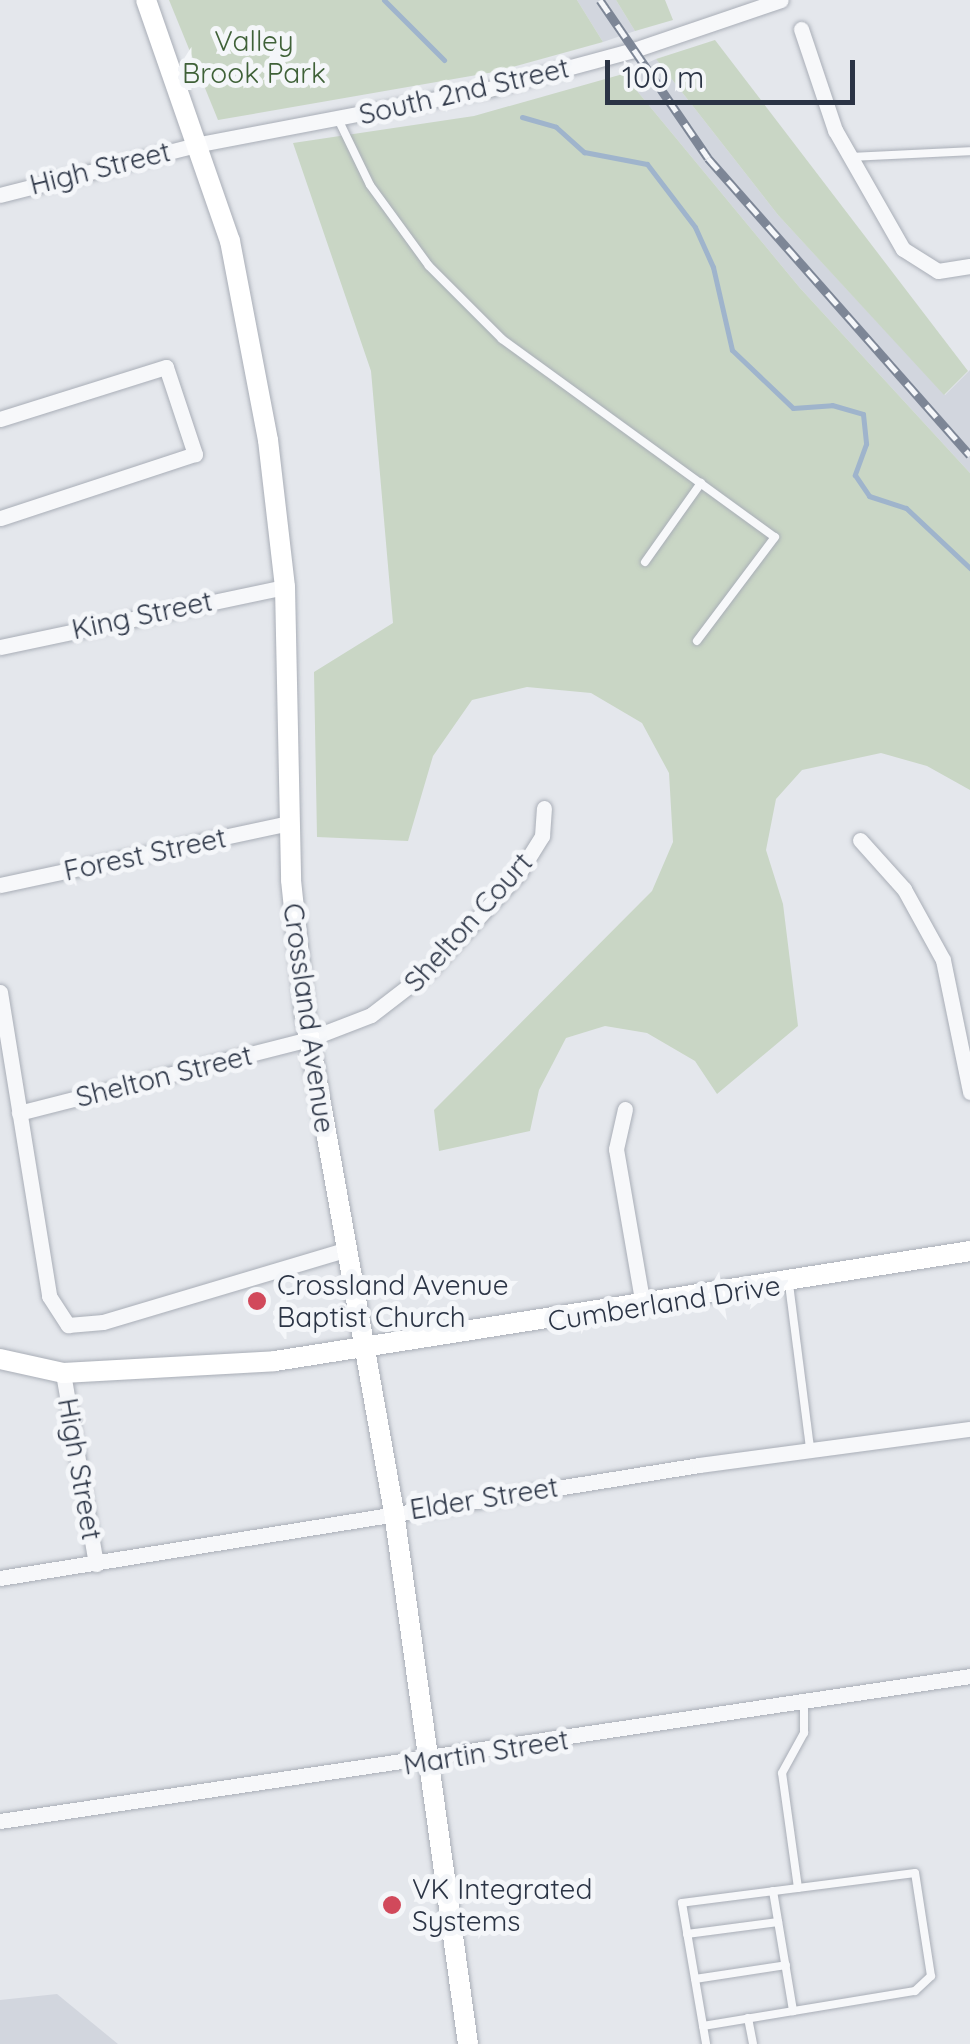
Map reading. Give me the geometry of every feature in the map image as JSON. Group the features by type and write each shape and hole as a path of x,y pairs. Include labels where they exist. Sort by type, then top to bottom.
{"main road":[{"name":"Crossland Avenue","path":"146,0 200,144 253,353 285,587 290,822 309,1039 394,1512 468,2044"},
{"name":"Cumberland Drive","path":"0,1359 64,1374 204,1368 644,1306 970,1252"}],"street":[{"name":"South 2nd Street","path":"200,144 507,84 781,0"},
{"path":"801,29 849,157 904,249 938,271 970,266"},
{"name":"High Street","path":"0,195 200,144"},
{"path":"0,419 166,367 195,454 0,518"},
{"name":"King Street","path":"0,647 285,587"},
{"name":"Shelton Court","path":"309,1039 383,1008 452,949 534,851 544,808"},
{"name":"Forest Street","path":"0,885 290,822"},
{"path":"860,840 904,889 943,960 970,1092"},
{"path":"0,992 49,1296 68,1325 103,1322 345,1250"},
{"name":"Shelton Street","path":"19,1113 309,1039"},
{"path":"626,1109 616,1149 644,1306"},
{"name":"High Street","path":"64,1374 96,1564"},
{"name":"Elder Street","path":"0,1578 394,1512 970,1428"},
{"name":"Martin Street","path":"0,1821 428,1762 970,1676"}],"lane":[{"path":"338,119 370,184 430,266 502,338 775,537 697,641"},
{"path":"849,157 970,151"},
{"path":"645,562 700,483"},
{"path":"789,1284 810,1450"},
{"path":"798,1888 782,1772 804,1734 804,1702"},
{"path":"703,2026 915,1991 931,1976 915,1873 682,1903 706,2044"},
{"path":"773,1891 793,2011"},
{"path":"687,1934 778,1922"},
{"path":"695,1979 786,1965"},
{"path":"748,2018 753,2044"}],"shaded area":[{"path":"577,0 616,0 635,31 603,42"},
{"path":"656,59 778,215 945,395 970,370 970,473 800,288 623,74"},
{"path":"57,1994 118,2044 0,2044 0,2000"}],"green space":[{"name":"Valley Brook Park","path":"169,0 577,0 603,42 494,72 218,120"},
{"path":"616,0 665,0 673,20 635,31"},
{"path":"715,40 968,371 944,395 778,215 656,59"},
{"path":"623,74 800,288 970,473 970,790 927,766 881,753 802,770 776,799 766,850 783,904 798,1026 717,1094 695,1061 647,1033 605,1026 566,1038 539,1090 530,1131 439,1151 434,1110 652,891 673,842 669,773 642,723 591,693 527,687 472,700 433,756 408,841 317,837 314,672 393,623 371,371 293,143 474,116"}],"waterway":[{"path":"384,0 444,60"},
{"path":"522,117 556,127 584,152 647,164 695,227 713,267 732,350 793,408 832,405 863,414 866,444 855,475 869,496 906,508 970,568"}],"railway":[{"path":"600,0 708,158 970,455"}],"place":[{"name":"Crossland Avenue Baptist Church","path":"257,1301"},
{"name":"VK Integrated Systems","path":"392,1905"}]}
